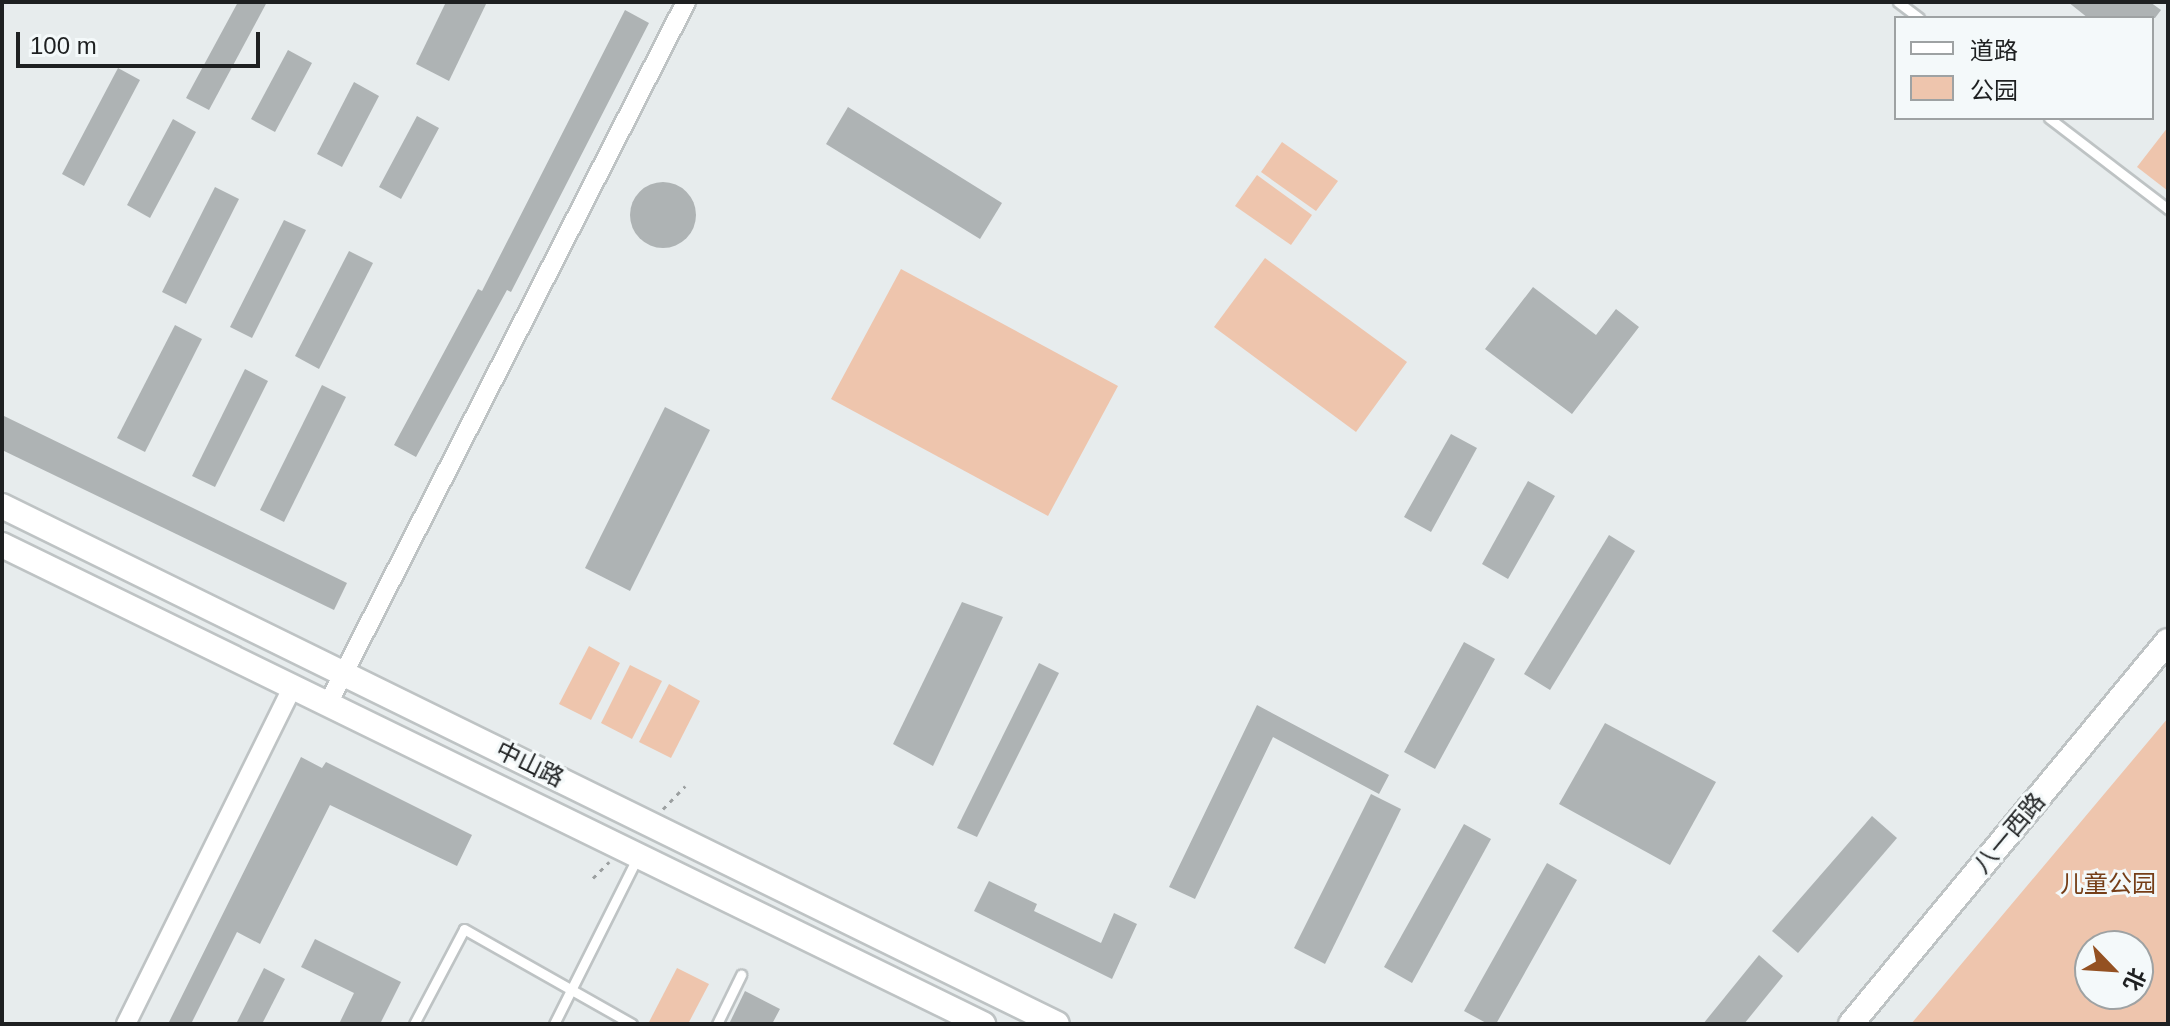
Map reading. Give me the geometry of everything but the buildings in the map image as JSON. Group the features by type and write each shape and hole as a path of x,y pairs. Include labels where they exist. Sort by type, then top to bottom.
{"main road":[{"name":"中山路","path":"2,506 343,675 650,821 1057,1024"},
{"name":"中山路","path":"2,545 983,1024"},
{"name":"八一西路","path":"1851,1024 2168,641"}],"street":[{"path":"329,702 686,2"},
{"path":"126,1024 293,686"}],"lane":[{"path":"1898,2 1916,16"},
{"path":"2052,120 2168,209"},
{"path":"554,1024 639,855"},
{"path":"414,1024 464,929 632,1024"},
{"path":"717,1024 741,975"}],"green space":[{"path":"2168,127 2168,191 2137,167"},
{"path":"1282,142 1338,181 1316,211 1261,172"},
{"path":"1257,175 1312,215 1291,245 1235,206"},
{"path":"1265,258 1407,362 1356,432 1214,327"},
{"path":"901,269 1118,386 1048,516 831,399"},
{"path":"589,646 620,663 591,720 559,704"},
{"path":"630,665 662,681 632,739 601,723"},
{"path":"669,684 700,701 671,758 639,742"},
{"name":"儿童公园","path":"2168,718 2168,1024 1911,1024"},
{"path":"677,968 709,984 688,1024 648,1024"}]}
